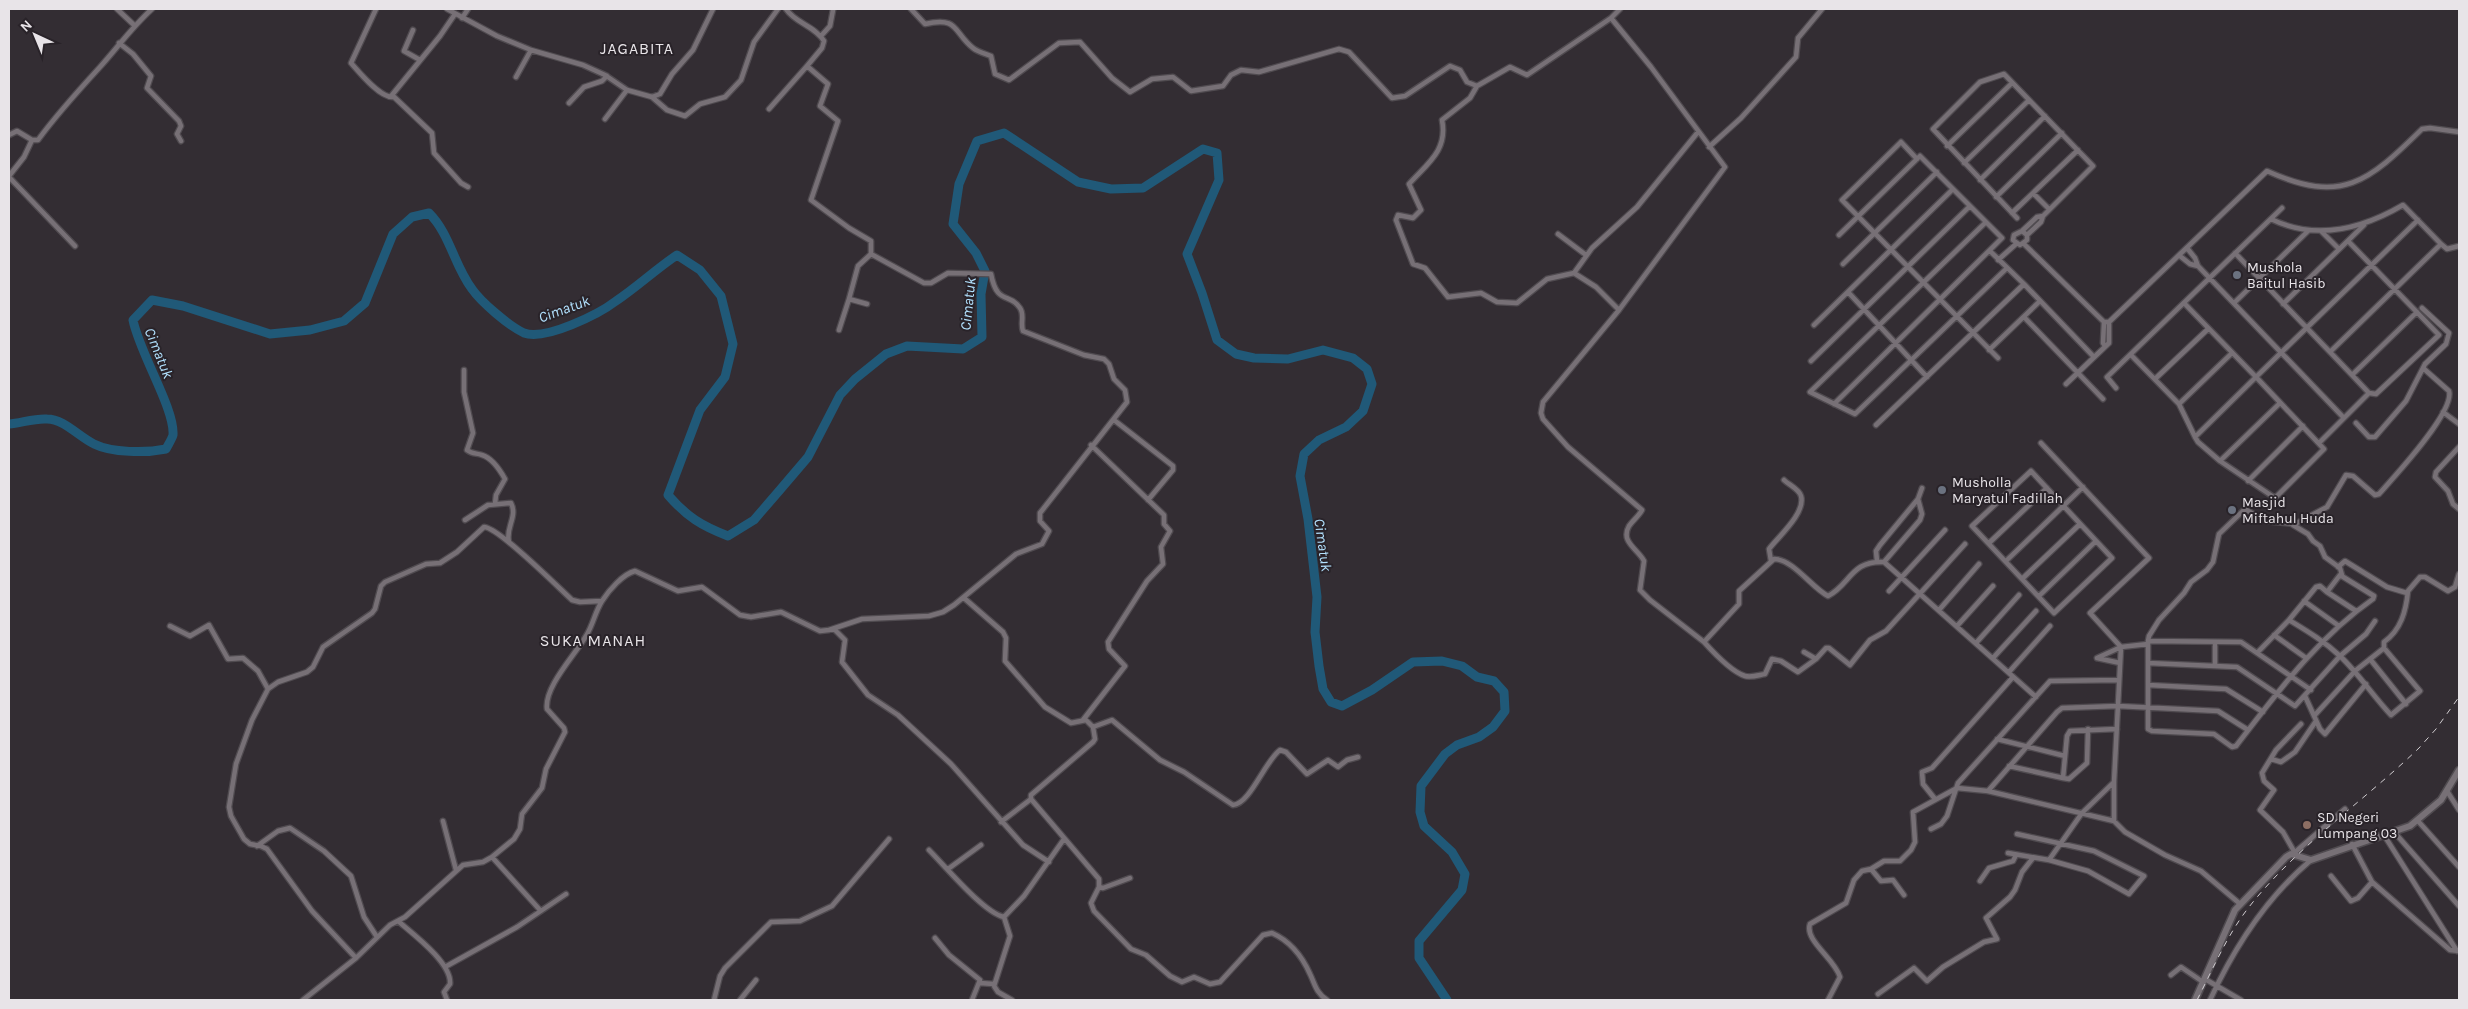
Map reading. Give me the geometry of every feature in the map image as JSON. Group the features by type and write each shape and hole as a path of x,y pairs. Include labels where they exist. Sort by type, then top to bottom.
{"main road":[{"path":"2195,1000 2226,924 2239,904 2286,857 2293,854 2311,860 2352,844 2395,833 2418,821 2436,806 2459,770"}],"street":[{"path":"117,9 134,25"},
{"path":"9,134 17,131 32,140 38,140 54,118 102,66 134,25 152,9"},
{"path":"376,9 351,62 372,85 389,97 393,97 432,133 434,153 461,183 468,188"},
{"path":"447,9 462,18 531,50 583,65 607,76 627,90 652,97 667,110 685,116 700,104 725,96 741,80 754,42 778,9"},
{"path":"462,18 468,9"},
{"path":"652,97 660,94 672,74 692,50 713,9"},
{"path":"768,109 824,45 821,36 792,16 786,9"},
{"path":"910,9 925,24 936,21 954,24 974,49 991,56 995,74 1008,80 1059,43 1080,42 1112,78 1130,92 1152,79 1173,77 1191,91 1223,86 1231,75 1241,70 1258,72 1339,49 1349,52 1392,98 1405,96 1450,66 1460,70 1467,82 1477,86"},
{"path":"1620,9 1611,18 1527,75 1510,67 1477,86 1470,98 1442,120 1445,133 1441,148 1409,184 1421,210 1413,218 1398,215 1396,220 1413,264 1425,268 1448,297 1481,293 1497,302 1517,302 1547,279 1574,273 1586,255 1605,235 1637,207 1698,132"},
{"path":"1709,147 1742,118 1796,57 1798,38 1822,9"},
{"path":"821,36 830,26 833,10"},
{"path":"393,97 392,93 455,14"},
{"path":"1611,18 1651,67 1725,169 1619,310 1543,402 1541,413 1568,447 1640,506 1641,513 1630,526 1627,538 1644,561 1640,590 1735,669 1748,677 1765,674 1772,659 1782,661 1798,672 1828,648 1850,665 1870,640 1886,630 1965,544"},
{"path":"414,30 404,51 420,60"},
{"path":"119,43 133,54 151,76 147,88 179,121 181,126 177,134 181,141"},
{"path":"516,77 531,50"},
{"path":"807,66 828,84 820,106 838,121 811,200 849,228 871,241 872,254"},
{"path":"2016,244 2014,235 2024,233 2041,222 2042,216 2092,168 2091,164 2078,150 2004,74 1980,82 1934,127 1934,132 2017,218"},
{"path":"569,103 584,87 602,81 607,76"},
{"path":"1947,146 2012,83"},
{"path":"605,119 627,90"},
{"path":"1964,163 2029,100"},
{"path":"1980,180 2045,116"},
{"path":"2106,322 2180,256 2267,171 2300,185 2335,188 2353,184 2373,174 2422,129 2430,128 2459,132"},
{"path":"1996,197 2062,133"},
{"path":"32,140 24,157 9,176 75,246"},
{"path":"1917,159 1901,142 1842,200 1998,358"},
{"path":"2012,213 2078,150"},
{"path":"1834,404 2002,238 1920,156 1840,236"},
{"path":"1843,264 1937,172"},
{"path":"1814,325 1953,189"},
{"path":"2033,193 2049,209"},
{"path":"2271,219 2294,229 2322,232 2364,224 2403,205 2447,249 2452,250 2459,246"},
{"path":"1811,361 1970,206"},
{"path":"2116,388 2107,377 2282,208"},
{"path":"2195,437 2418,220"},
{"path":"1986,222 1810,392 1855,414 1958,318 2007,268"},
{"path":"2283,304 2364,224"},
{"path":"2234,303 2308,231"},
{"path":"2322,232 2339,249"},
{"path":"2024,233 2024,244"},
{"path":"1558,234 1586,255"},
{"path":"2235,253 2369,393 2376,394 2438,334 2348,241"},
{"path":"1998,260 2016,244 2024,244 2106,322 2109,343 2066,384"},
{"path":"2330,352 2441,244"},
{"path":"2187,248 2195,258 2198,266 2344,418"},
{"path":"1990,251 2094,357"},
{"path":"303,1000 356,958 456,870 465,864 483,862 492,857 518,833 522,814 542,788 546,769 565,732 564,728 547,709 548,697 558,677 586,636 601,601 626,575 635,571 678,591 706,588 740,615 751,616 781,612 820,631 834,629 862,619 937,614 964,598 1016,554 1038,546 1045,540 1049,532 1040,521 1040,513 1091,446 1124,408 1128,396 1114,379 1107,361 1103,358 1084,356 1025,332 1022,327 1023,313 1020,307 999,294 991,274 948,273 926,284 872,254"},
{"path":"839,330 858,266 872,254"},
{"path":"2180,256 2190,264 2198,266"},
{"path":"1574,273 1596,287 1619,310"},
{"path":"1876,425 2024,284"},
{"path":"1848,292 1927,376"},
{"path":"848,299 867,304"},
{"path":"1990,350 2040,301"},
{"path":"2131,355 2179,404 2195,437 2220,461 2275,498 2323,451 2319,443 2184,302"},
{"path":"2356,423 2369,438 2374,437 2406,401 2425,364 2446,344 2449,333 2422,308"},
{"path":"2352,375 2417,312"},
{"path":"2024,316 2103,399"},
{"path":"2155,379 2208,329"},
{"path":"2179,404 2232,353"},
{"path":"2293,525 2327,507 2346,475 2353,476 2376,495 2379,494 2420,447 2443,412 2450,392 2423,368"},
{"path":"464,370 464,392 473,433 467,450 490,459 505,478 496,495 495,504"},
{"path":"2319,443 2369,393"},
{"path":"2220,461 2280,403"},
{"path":"2443,412 2459,424"},
{"path":"1114,420 1173,466 1173,470 1148,500"},
{"path":"2248,481 2303,426"},
{"path":"2041,443 2149,558 2090,613 2121,647 2114,782 2114,821"},
{"path":"964,598 1003,632 1006,638 1004,661 1041,704 1071,723 1083,720 1124,666 1109,649 1108,642 1147,581 1164,561 1161,546 1169,530 1164,524 1164,515 1091,446"},
{"path":"2459,447 2436,472 2435,477 2448,491 2453,504 2459,509"},
{"path":"2031,471 2047,488 2112,558 2054,613 1972,526 2031,471"},
{"path":"1771,561 1769,549 1798,514 1801,501 1798,492 1784,480"},
{"path":"2006,560 2082,487"},
{"path":"1877,561 1877,549 1918,499 1922,488"},
{"path":"1989,543 2047,488"},
{"path":"1884,562 1920,520 1922,514 1918,499"},
{"path":"465,520 488,505 510,503 514,508 514,515 508,534 510,543"},
{"path":"2246,509 2265,521 2293,525 2309,535 2321,547 2325,557 2338,567 2342,575 2374,596 2373,600 2356,611 2322,641 2291,675 2234,747 2214,734 2152,732 2148,729 2148,642 2149,636 2159,620 2184,594 2191,582 2207,570 2213,562 2219,534 2246,509"},
{"path":"2022,578 2080,524"},
{"path":"356,958 312,911 267,849 256,846 244,839 236,827 230,811 229,796 236,764 252,720 268,689 278,682 297,677 313,667 324,647 375,609 381,586 386,582 426,564 440,563 457,552 484,527 490,528 510,543 572,600 580,602 601,601"},
{"path":"1889,591 1945,530"},
{"path":"2039,596 2096,541"},
{"path":"1704,642 1739,604 1739,591 1774,558 1782,560 1828,596 1855,570 1865,564 1877,561 1884,562 2036,697"},
{"path":"2338,567 2345,561 2386,587 2407,594"},
{"path":"1939,610 1979,564"},
{"path":"2289,620 2322,641 2340,656 2355,671 2391,715 2406,704 2419,690 2384,648 2384,642 2399,628 2400,618 2408,603 2407,594 2410,588 2422,576 2445,590 2450,590 2457,584 2459,574"},
{"path":"2327,592 2338,576 2342,575"},
{"path":"1957,626 1993,586"},
{"path":"2257,652 2289,620 2318,586 2356,611"},
{"path":"1976,643 2019,595"},
{"path":"2304,601 2339,626"},
{"path":"1992,658 2036,611"},
{"path":"2148,663 2236,667 2293,706 2298,705 2340,656 2366,634 2375,621"},
{"path":"170,626 190,636 209,626 228,658 243,658 258,671 268,689"},
{"path":"1935,799 1923,784 1922,772 1932,768 2050,626"},
{"path":"834,629 844,640 842,662 858,684 873,700 898,715 951,764 973,786 1001,822 1028,850 1049,862"},
{"path":"2274,635 2306,658"},
{"path":"2120,663 2097,658 2121,647 2148,642 2241,642 2311,690"},
{"path":"2215,642 2215,665"},
{"path":"2271,759 2281,762 2295,752 2315,718 2355,671 2384,648"},
{"path":"1804,652 1816,659"},
{"path":"2370,659 2406,704"},
{"path":"1931,829 1940,824 1947,816 1958,783 2050,681 2119,680"},
{"path":"2306,696 2315,718 2324,733 2327,732 2366,684"},
{"path":"2148,686 2226,690 2263,712"},
{"path":"1988,791 2062,708 2118,706 2218,711 2248,730"},
{"path":"1001,822 1031,799 1031,795 1051,776 1093,742 1095,739 1092,727 1083,720"},
{"path":"1092,727 1112,720 1160,760 1184,772 1233,805 1244,802 1273,757 1280,750 1286,752 1307,774 1328,760 1338,767 1347,760 1358,757"},
{"path":"2300,724 2276,750 2262,769 2262,776 2274,792 2260,810 2283,832 2293,854 2345,809"},
{"path":"2063,778 2068,733 2073,729 2117,729"},
{"path":"2009,766 2069,779 2087,763 2088,729"},
{"path":"1997,739 2065,756"},
{"path":"2049,860 2082,813 2114,782"},
{"path":"1828,1000 1839,976 1829,957 1811,938 1809,926 1814,921 1844,904 1849,898 1856,878 1862,871 1871,869 1884,861 1900,861 1911,850 1915,842 1913,812 1957,788 1988,791 2114,821 2125,832 2157,851 2200,871 2239,904"},
{"path":"2447,791 2459,810"},
{"path":"1031,799 1099,879 1099,887 1091,904 1094,911 1131,949 1146,956 1178,981 1182,982 1194,978 1210,984 1220,982 1255,944 1270,932 1281,937 1294,949 1304,962 1316,990 1327,1000"},
{"path":"443,821 456,870"},
{"path":"2418,821 2459,868"},
{"path":"256,846 278,831 290,828 324,851 351,876 364,917 378,937"},
{"path":"2395,833 2459,906"},
{"path":"2008,853 2049,860 2088,871 2129,894 2144,876 2098,852 2017,834"},
{"path":"2384,835 2458,951"},
{"path":"714,1000 718,982 725,968 771,922 800,921 832,906 889,839"},
{"path":"1004,917 1014,909 1064,839"},
{"path":"2352,844 2372,882 2450,950 2458,951"},
{"path":"948,870 981,845"},
{"path":"928,850 982,904 996,915 1004,917"},
{"path":"1980,881 1989,868 2012,861 2016,855"},
{"path":"492,857 540,910"},
{"path":"1878,994 1914,968 1928,981 1943,967 1984,942 1996,940 1986,918 2013,893 2022,872 2033,858"},
{"path":"2210,1000 2227,965 2274,898 2290,878 2311,860"},
{"path":"1871,869 1882,881 1894,880 1904,895"},
{"path":"2331,876 2351,901 2358,898 2372,882"},
{"path":"1099,887 1103,888 1130,878"},
{"path":"446,967 517,927 566,894"},
{"path":"1004,917 1010,936 994,984 996,990 1012,1000"},
{"path":"398,921 446,967 450,978 444,992 447,1000"},
{"path":"935,938 949,955 977,977 980,983"},
{"path":"2171,974 2180,966 2241,1000"},
{"path":"740,1000 756,980"},
{"path":"980,983 994,984"},
{"path":"972,1000 980,983"}],"waterway":[{"name":"Cimatuk","path":"9,424 47,419 65,425 88,441 101,447 129,451 166,449 173,435 172,424 133,320 152,300 183,306 270,334 310,330 344,321 365,303 393,234 412,217 429,213 442,230 466,280 476,294 488,307 524,333 545,333 558,330 597,313 624,296 677,255 700,270 721,296 733,344 725,377 700,410 668,495 695,520 728,536 754,520 808,457 840,395 855,379 886,354 907,346 963,349 982,337 981,294 985,271 976,253 953,224 959,184 977,141 1004,133 1078,182 1111,189 1143,188 1203,149 1217,153 1219,180 1187,254 1217,340 1236,354 1254,358 1288,359 1323,350 1353,358 1367,369 1372,384 1363,411 1346,427 1319,440 1304,454 1300,476 1308,519 1317,597 1315,632 1323,689 1331,702 1342,706 1372,690 1413,662 1442,661 1462,666 1477,677 1494,681 1504,692 1505,711 1493,727 1479,737 1457,745 1445,754 1421,786 1420,812 1424,826 1452,852 1465,874 1462,890 1419,941 1419,958 1447,1000"}],"railway":[{"path":"2197,1000 2234,929 2249,907 2268,885 2309,844 2419,748 2436,729 2459,697"}],"place":[{"name":"Mushola Baitul Hasib","path":"2237,275"},
{"name":"Musholla Maryatul Fadillah","path":"1942,490"},
{"name":"Masjid Miftahul Huda","path":"2232,510"},
{"name":"SD Negeri Lumpang 03","path":"2307,825"}],"district":[{"name":"JAGABITA","path":"637,48"},
{"name":"SUKA MANAH","path":"593,640"}]}
